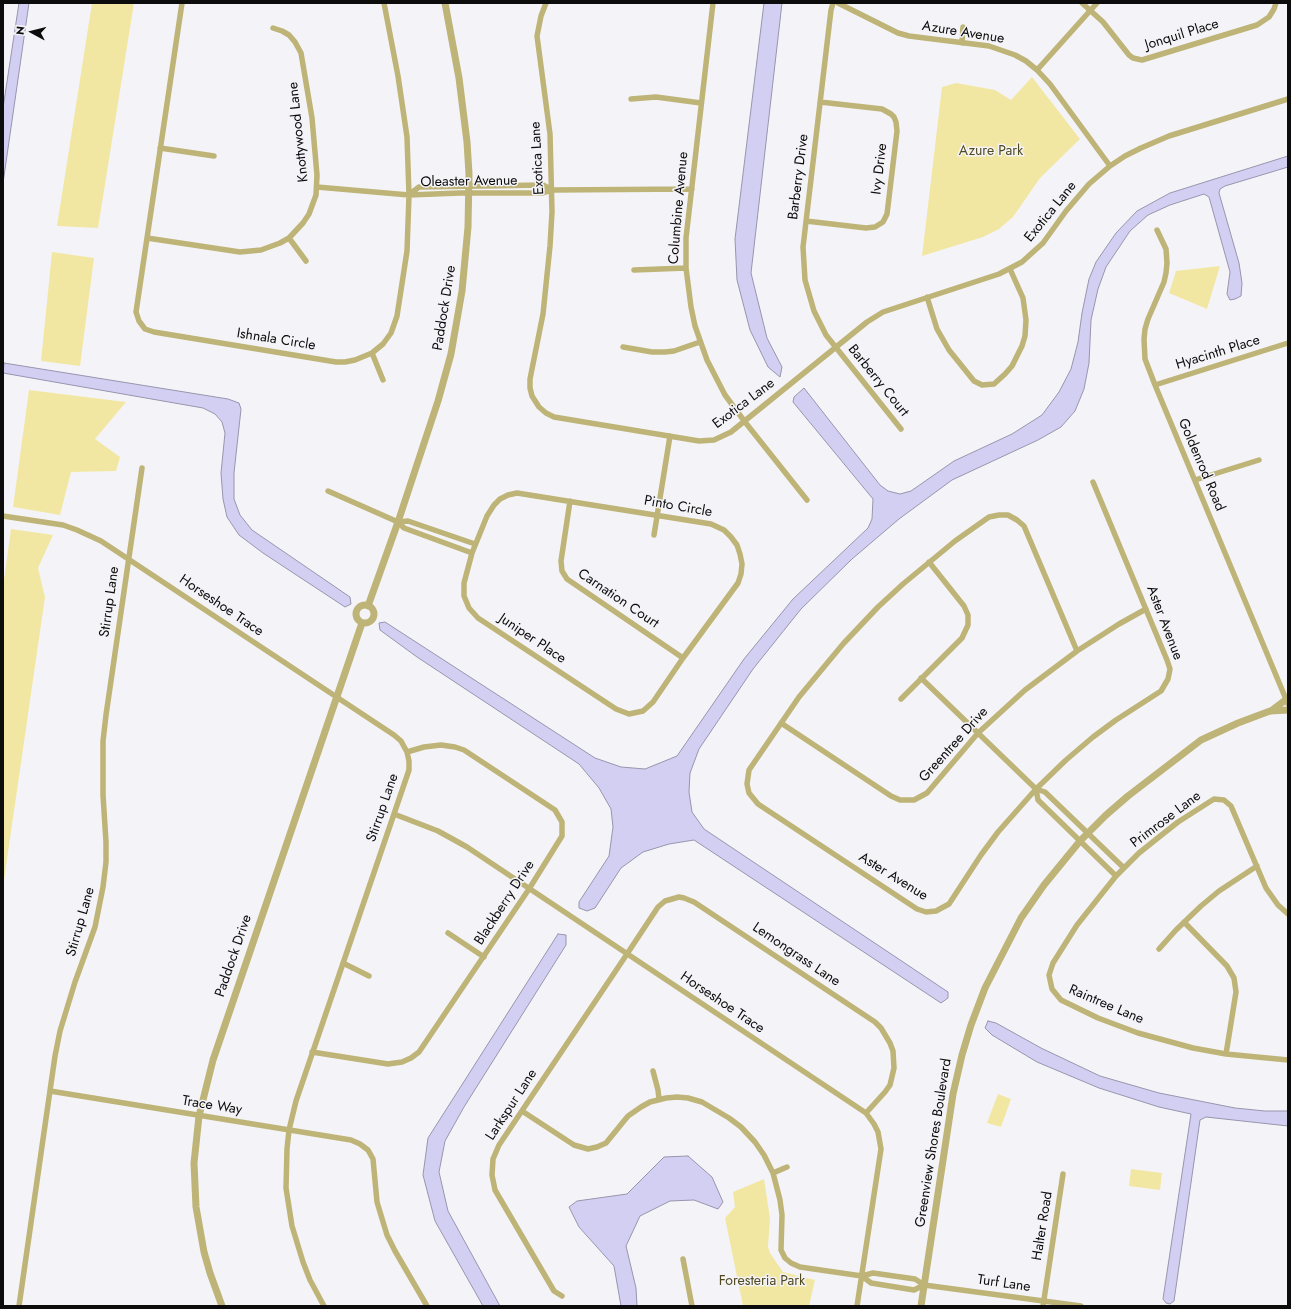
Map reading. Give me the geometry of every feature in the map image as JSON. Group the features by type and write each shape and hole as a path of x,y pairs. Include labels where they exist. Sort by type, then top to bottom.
{"street":[{"name":"Ishnala Circle","path":"182,3 136,312 139,321 145,329 149,331 336,362 355,360 372,353 386,341 398,316 407,251 409,195 406,137 403,106 384,3"},
{"name":"Paddock Drive","path":"368,606 398,522 438,401 452,348 466,259 469,190 467,142 464,110 445,3"},
{"name":"Exotica Lane","path":"546,3 540,16 537,36 549,128 552,190 548,280 541,327 530,379 530,388 534,400 542,410 554,417 699,441 714,440 727,435 836,348 866,322 883,312 999,274 1010,269 1033,253 1049,236 1076,197 1110,166 1156,141 1288,99"},
{"name":"Columbine Avenue","path":"713,3 686,238 686,268 690,307 700,342 725,395 744,422 808,500"},
{"name":"Barberry Drive","path":"833,3 830,10 806,221 803,263 807,290 814,311 821,326 836,348"},
{"name":"Azure Avenue","path":"838,3 893,30 909,36 989,46 1015,55 1037,70 1050,84 1110,166"},
{"name":"Jonquil Place","path":"1082,3 1103,22 1129,55 1133,58 1142,60 1257,25 1269,17 1276,3"},
{"path":"1037,70 1097,3"},
{"path":"962,43 963,27"},
{"name":"Knottywood Lane","path":"147,238 240,252 261,250 271,248 289,238 309,214 317,187 316,154 312,118 301,53 289,35 273,28"},
{"path":"631,99 656,97 701,103"},
{"name":"Ivy Drive","path":"806,221 866,228 875,227 883,222 887,214 897,131 894,117 882,109 820,102"},
{"path":"160,148 214,156"},
{"name":"Oleaster Avenue","path":"317,187 409,195 469,190 543,193 552,190 692,189"},
{"name":"Goldenrod Road","path":"1157,230 1166,250 1167,263 1164,282 1148,319 1144,339 1145,359 1287,700"},
{"path":"289,238 306,261"},
{"path":"634,270 686,268"},
{"path":"927,297 937,329 949,350 974,381 982,385 994,384 1006,374 1012,366 1020,351 1025,336 1025,304 1020,288 1010,269"},
{"path":"623,347 652,352 665,352 674,351 700,342"},
{"name":"Hyacinth Place","path":"1155,385 1288,343"},
{"name":"Barberry Court","path":"836,348 902,429"},
{"path":"372,353 383,380"},
{"path":"654,535 670,436"},
{"path":"1195,480 1259,460"},
{"name":"Stirrup Lane","path":"18,1306 55,1056 67,1006 95,927 103,887 106,842 103,795 103,741 142,468"},
{"name":"Aster Avenue","path":"1077,650 1026,530 1021,523 1013,517 999,514 985,519 928,562 878,607 820,670 749,770 747,784 752,797 758,804 917,909 922,911 936,911 949,904 998,832 1036,789 1066,760 1094,737 1116,720 1157,694 1164,687 1168,679 1169,664 1093,482"},
{"path":"328,491 398,522 404,528 472,553"},
{"name":"Pinto Circle","path":"472,553 489,512 494,505 504,497 521,493 706,523 720,528 728,534 734,541 742,559 741,574 738,584 683,658 650,706 643,711 634,714"},
{"name":"Carnation Court","path":"570,501 561,561 562,571 567,579 683,658"},
{"name":"Horseshoe Trace","path":"3,516 63,525 78,530 101,541 394,735 401,741 407,752"},
{"path":"398,522 408,521 475,544"},
{"name":"Juniper Place","path":"472,553 464,583 464,592 465,600 475,615 616,709 624,713 634,714"},
{"path":"901,699 920,678 962,638 967,629 968,620 964,606 928,562"},
{"path":"363,605 368,606 374,613 372,619 368,623 362,623 356,616 356,611 363,605"},
{"name":"Greentree Drive","path":"781,723 891,796 905,801 919,798 927,793 978,734 1025,690 1077,650 1146,609"},
{"name":"Paddock Drive","path":"222,1306 204,1252 196,1207 194,1163 199,1116 213,1060 362,623"},
{"path":"920,678 1036,789 1045,792 1124,868"},
{"name":"Greenview Shores Boulevard","path":"1270,712 1287,700"},
{"name":"Greenview Shores Boulevard","path":"921,1306 953,1094 962,1055 971,1025 985,988 1021,918 1044,885 1080,841 1128,796 1201,740 1238,723 1270,712 1288,710"},
{"name":"Blackberry Drive","path":"312,1052 388,1064 402,1062 412,1058 420,1052 529,889 562,836 562,822 555,810 464,750 451,746 432,745 407,752"},
{"name":"Stirrup Lane","path":"324,1306 303,1262 288,1207 286,1181 289,1130 296,1101 312,1052 409,770 407,752"},
{"path":"1036,789 1038,800 1116,876"},
{"name":"Primrose Lane","path":"1116,876 1139,853 1178,822 1210,801 1219,799 1224,800 1231,806 1271,897 1288,914"},
{"name":"Horseshoe Trace","path":"394,814 420,823 455,840 866,1113 878,1132 881,1149 857,1306"},
{"path":"1159,949 1184,922 1219,891 1257,866"},
{"name":"Raintree Lane","path":"1116,876 1077,925 1053,963 1049,975 1054,993 1065,1003 1098,1018 1138,1033 1193,1048 1226,1054 1288,1060"},
{"name":"Lemongrass Lane","path":"627,954 658,907 670,899 684,898 694,902 875,1022 881,1028 890,1043 893,1051 894,1068 890,1085 866,1113"},
{"path":"1184,922 1227,966 1234,978 1236,992 1226,1054"},
{"path":"448,933 484,957"},
{"name":"Larkspur Lane","path":"562,1296 554,1291 498,1194 492,1180 492,1170 495,1155 522,1111 627,954"},
{"path":"342,963 369,976"},
{"path":"653,1071 660,1099"},
{"name":"Trace Way","path":"50,1091 351,1140 360,1144 368,1150 374,1163 377,1202 387,1235 427,1306"},
{"path":"522,1111 574,1145 592,1149 602,1146 608,1141 621,1123 632,1112 660,1099 677,1097 698,1100 712,1106 741,1128 755,1142 764,1155 773,1173 782,1215 780,1246 785,1258 791,1264 800,1267 862,1276"},
{"path":"773,1173 787,1167"},
{"name":"Halter Road","path":"1043,1304 1063,1174"},
{"path":"683,1259 692,1306"},
{"name":"Turf Lane","path":"862,1276 873,1273 915,1279 924,1286 1043,1304 1081,1306"},
{"name":"Turf Lane","path":"862,1276 870,1283 914,1290 924,1286"}],"green space":[{"path":"92,3 134,3 98,228 57,226"},
{"name":"Azure Park","path":"1032,77 1080,139 1040,178 1013,217 999,229 983,237 922,256 942,87 956,83 995,90 1011,100"},
{"path":"52,252 94,258 80,366 41,361"},
{"path":"1220,266 1207,309 1169,293 1176,271"},
{"path":"29,390 126,402 95,439 120,457 116,471 71,472 60,515 13,507"},
{"path":"11,529 53,535 38,568 45,597 3,887 3,587"},
{"path":"998,1094 1011,1099 1001,1127 987,1123"},
{"path":"1131,1169 1162,1173 1160,1190 1129,1186"},
{"name":"Foresteria Park","path":"764,1179 770,1218 768,1247 770,1253 783,1272 815,1280 809,1306 743,1306 725,1218 735,1207 733,1192"}],"water":[{"path":"19,3 29,3 3,183 3,108"},
{"path":"764,3 782,3 751,273 767,338 782,367 780,377 768,367 750,330 737,280 735,239"},
{"path":"1288,156 1288,167 1225,186 1220,189 1219,193 1239,263 1242,283 1241,296 1230,300 1227,294 1230,272 1209,197 1204,194 1170,205 1148,215 1130,231 1106,267 1098,289 1091,320 1089,363 1084,389 1075,411 1061,427 1038,440 952,480 899,519 852,559 801,609 753,669 699,749 690,773 689,792 692,812 704,829 948,992 948,998 941,1003 694,840 669,844 643,852 621,868 595,908 587,911 579,908 579,902 609,856 613,827 611,809 599,788 579,764 417,657 380,630 379,623 385,622 595,758 621,767 645,769 677,756 744,659 793,599 868,528 872,519 873,499 793,402 794,397 804,388 880,485 888,491 900,494 911,491 954,461 1012,434 1042,415 1059,392 1071,369 1078,342 1089,279 1096,262 1116,233 1137,211 1170,193"},
{"path":"4,363 228,399 239,403 241,409 234,473 234,499 240,515 252,530 350,597 351,604 345,607 263,553 239,535 227,517 223,499 221,473 225,433 222,422 215,414 203,408 3,373"},
{"path":"558,934 566,935 566,945 464,1107 445,1141 439,1172 448,1211 500,1306 483,1306 435,1221 423,1175 428,1138"},
{"path":"988,1021 996,1023 1041,1048 1100,1076 1159,1093 1235,1108 1265,1111 1288,1111 1288,1126 1206,1117 1200,1120 1174,1301 1170,1304 1166,1303 1163,1299 1191,1114 1159,1107 1099,1088 1037,1062 992,1035 985,1028"},
{"path":"688,1156 712,1177 723,1202 718,1209 694,1200 670,1201 640,1216 626,1246 636,1288 637,1306 621,1306 614,1266 579,1227 569,1207 577,1201 627,1194 664,1157"}]}
